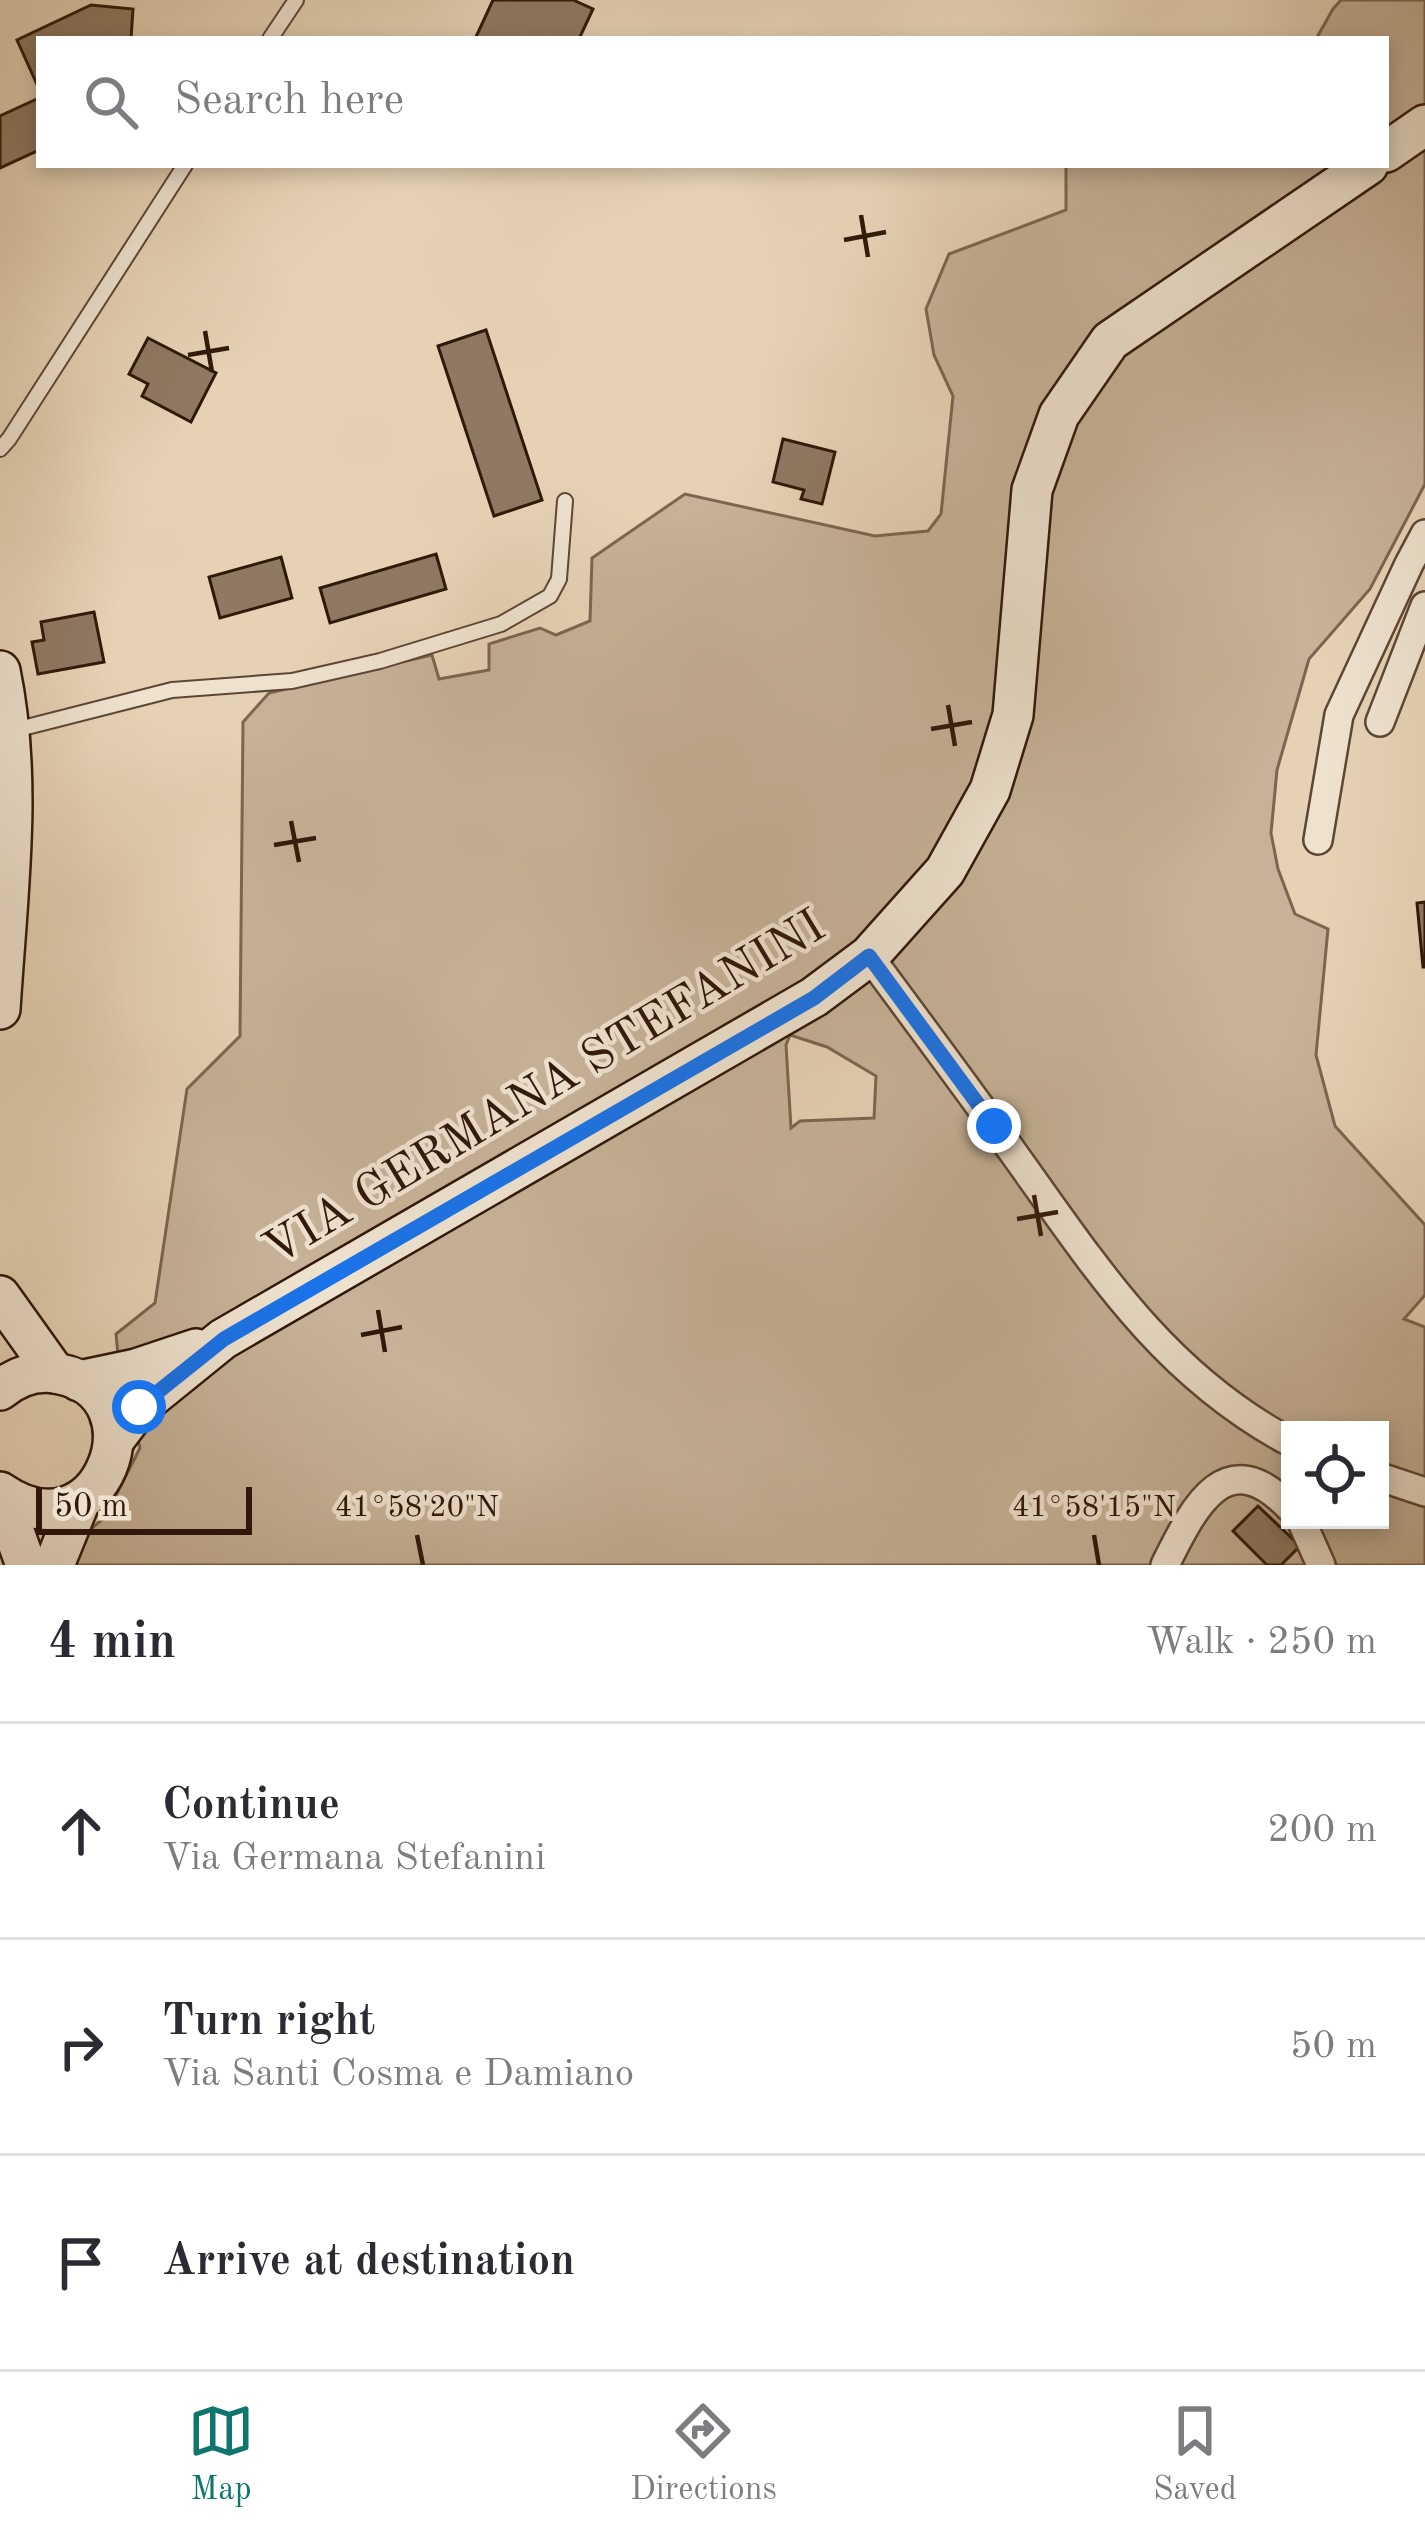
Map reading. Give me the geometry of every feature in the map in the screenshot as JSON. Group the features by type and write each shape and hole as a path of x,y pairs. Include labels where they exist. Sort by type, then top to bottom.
{"street":[{"path":"1389,150 1425,125"},
{"name":"VIA GERMANA STEFANINI","path":"54,1565 80,1501 104,1476 114,1440 139,1407 224,1339 814,998 869,956 945,871 990,790 1013,715 1032,490 1059,415 1110,341 1364,168"},
{"path":"1318,840 1339,715 1425,534"},
{"path":"1381,722 1425,606"},
{"path":"0,670 14,780 0,1009"},
{"path":"869,956 1100,1275 1158,1343 1217,1397 1281,1437"},
{"path":"0,1296 67,1377 90,1388 104,1405 114,1440"},
{"name":"VIA GERMANA STEFANINI","path":"0,1390 31,1374 67,1377 136,1369 224,1339"},
{"path":"1165,1565 1202,1499 1221,1483 1256,1481 1281,1499"},
{"path":"1389,1481 1425,1492"},
{"path":"0,1492 39,1509 80,1501"},
{"path":"0,1492 26,1565"},
{"path":"1305,1529 1321,1565"},
{"path":"0,1535 9,1565"}],"lane":[{"path":"272,36 296,0"},
{"path":"0,449 183,168"},
{"path":"10,731 172,690 292,681 380,661 501,624 550,596 559,579 565,501"}],"shaded area":[{"path":"1341,0 1425,0 1425,484 1370,589 1309,659 1277,770 1271,833 1295,914 1328,929 1316,1055 1335,1126 1425,1225 1425,1295 1404,1319 1425,1327 1425,1565 68,1565 72,1545 105,1517 140,1448 116,1334 155,1303 187,1089 240,1036 243,722 269,693 432,655 439,679 489,670 489,644 540,628 556,635 590,621 592,558 685,494 875,536 928,531 941,514 953,396 934,355 926,309 949,254 1066,210 1066,168 1389,168 1389,36 1318,36","holes":["790,1035 827,1047 876,1076 874,1118 800,1121 791,1128 786,1045"]}],"building":[{"path":"493,0 573,0 593,9 580,36 476,36"},
{"path":"91,5 133,9 131,36 36,36 36,82 17,40"},
{"path":"36,99 36,151 0,168 0,116"},
{"path":"486,330 542,500 494,516 438,346"},
{"path":"148,338 216,373 191,422 142,396 148,384 129,374"},
{"path":"783,439 835,452 822,504 801,499 804,490 773,482"},
{"path":"436,554 446,589 330,623 320,588"},
{"path":"281,557 292,598 220,618 209,577"},
{"path":"94,612 104,662 38,674 32,642 44,640 41,622"},
{"path":"1425,902 1425,967 1423,967 1417,903"},
{"path":"1258,1506 1300,1546 1281,1565 1267,1565 1233,1531"}],"route":[{"path":"139,1407 224,1339 814,998 869,956 994,1126"}]}
